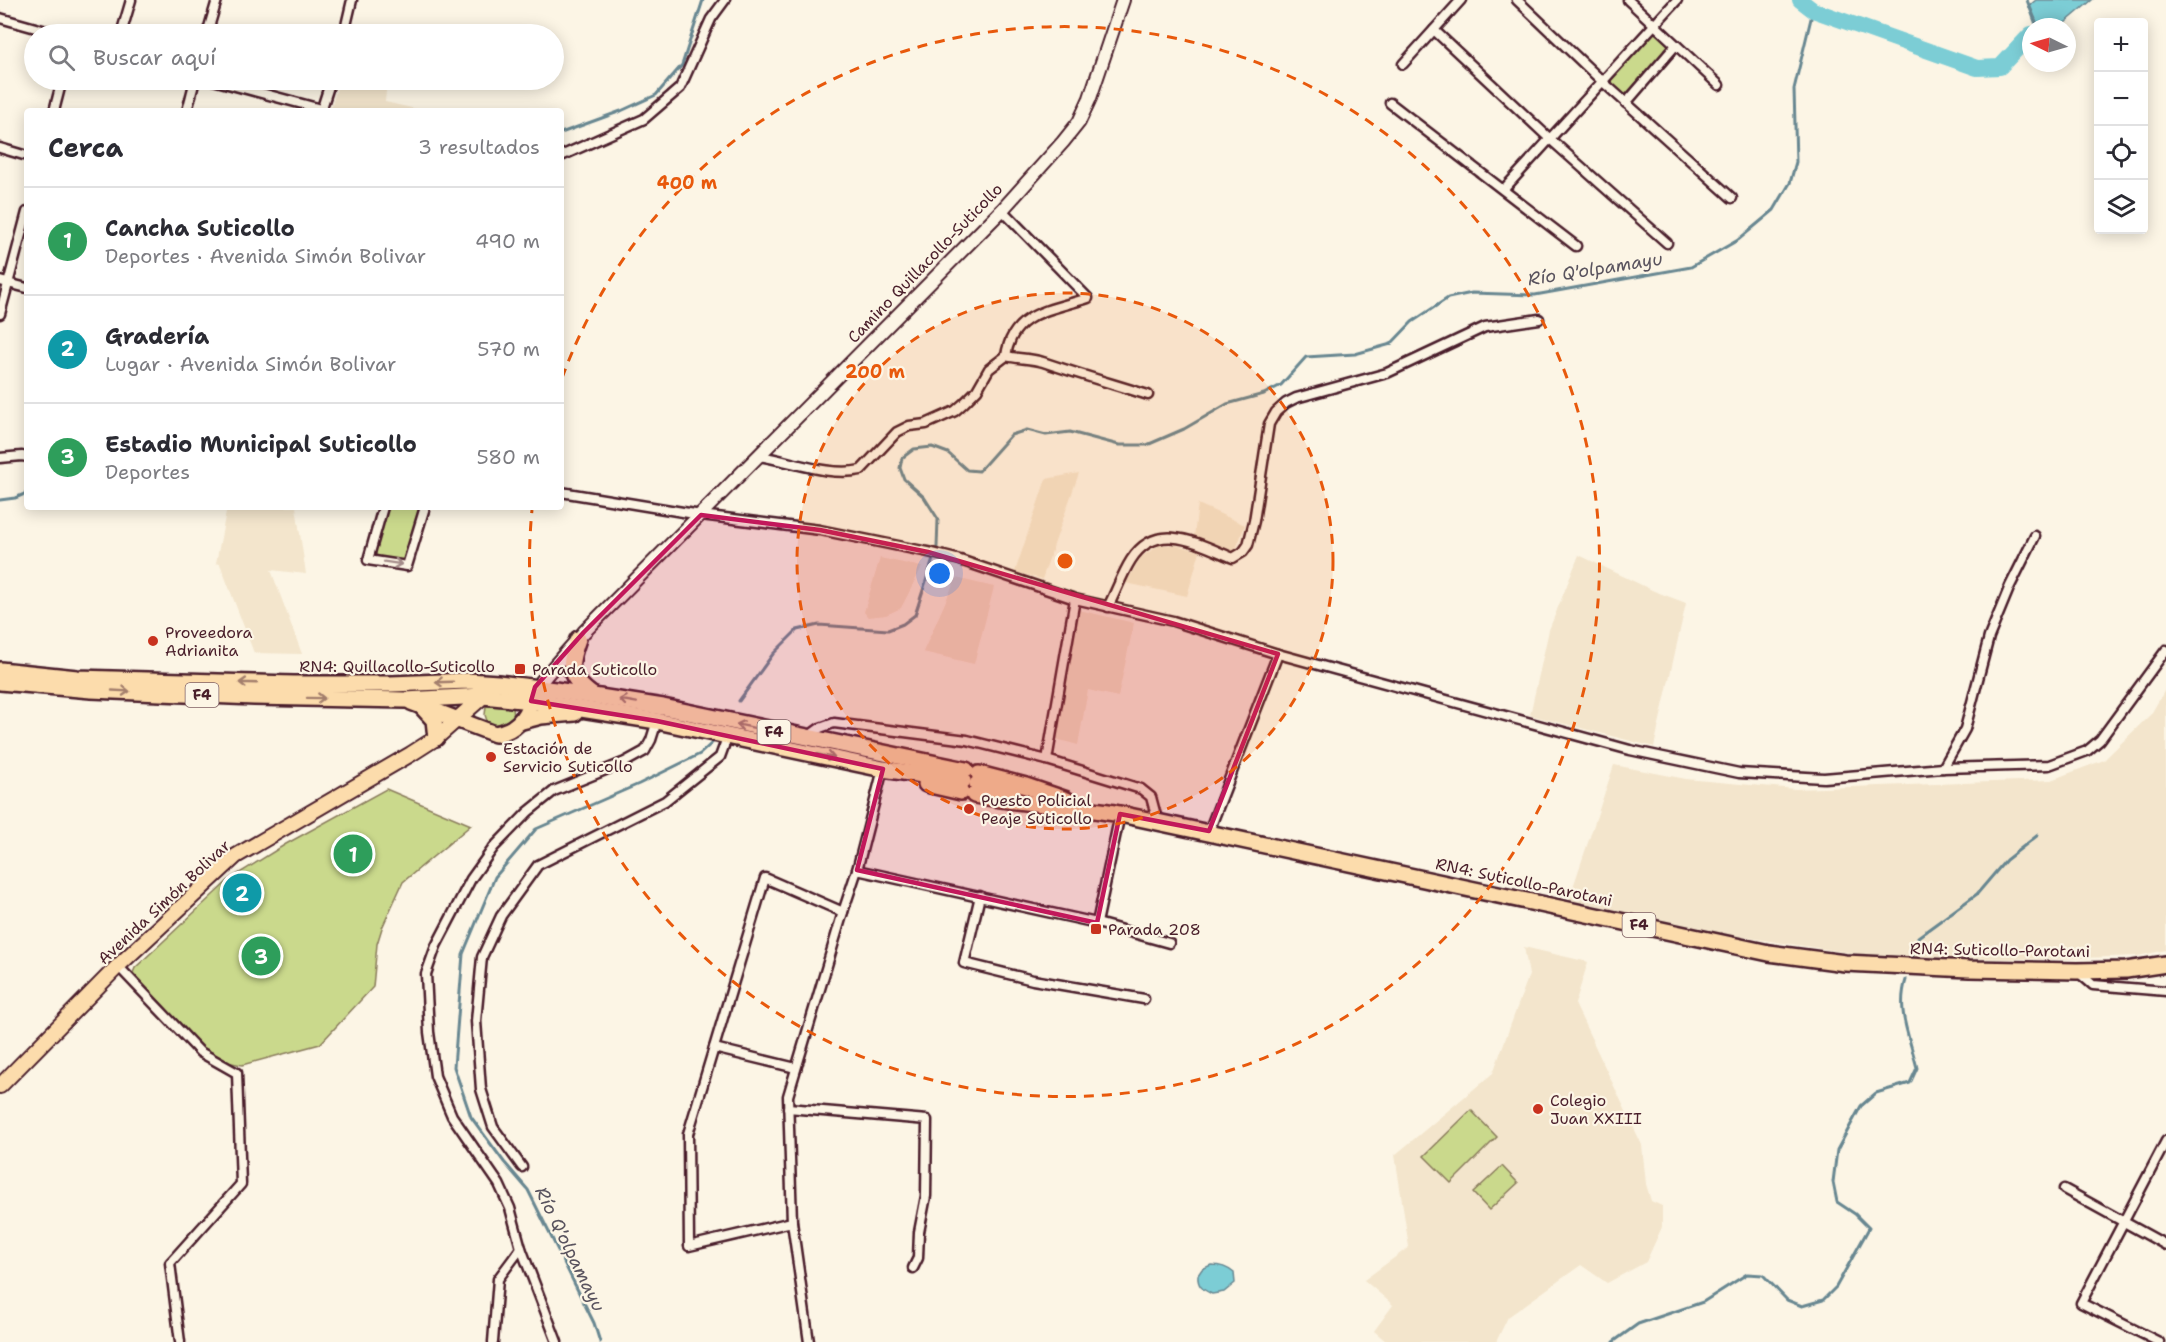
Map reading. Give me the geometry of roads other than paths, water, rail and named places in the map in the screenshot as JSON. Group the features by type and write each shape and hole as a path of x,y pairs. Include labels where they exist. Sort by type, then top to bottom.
{"highway":[{"path":"578,639 572,658 573,677 592,695"},
{"name":"RN4: Quillacollo-Suticollo","path":"0,670 77,678 294,684 468,681 498,683 602,711 728,735 883,769 970,783"},
{"name":"RN4: Quillacollo-Suticollo","path":"0,682 181,694 405,700 533,694 592,695 663,707 806,738 970,783"},
{"path":"522,721 533,694"},
{"path":"405,700 495,734 507,732 522,721 541,716 602,711"},
{"path":"421,706 434,720 436,738"},
{"name":"RN4: Suticollo-Parotani","path":"970,783 1063,805 1093,808"},
{"name":"RN4: Suticollo-Parotani","path":"970,783 1026,786 1093,808 1158,823 1209,831 1769,953 1845,963 2078,971 2126,970 2166,964"}],"main road":[{"name":"Camino Quillacollo-Suticollo","path":"533,694 578,639 1002,210 1063,142 1078,122 1090,98 1123,0"},
{"name":"Avenida Simón Bolivar","path":"0,1086 118,966 236,856 436,738 498,683"},
{"name":"Avenida Simón Bolivar","path":"436,738 460,730 478,729"}],"street":[{"path":"124,24 131,0"},
{"path":"210,24 217,0"},
{"path":"346,24 352,0"},
{"path":"564,155 644,119 680,88 711,19 725,0"},
{"path":"1403,64 1461,0"},
{"path":"1517,0 1603,82 1732,198"},
{"path":"1628,0 1719,85"},
{"path":"1504,189 1677,0"},
{"path":"0,18 24,25"},
{"path":"1434,30 1550,139 1667,243"},
{"path":"1626,103 1676,45"},
{"path":"55,108 59,90"},
{"path":"188,108 192,90"},
{"path":"249,90 314,108"},
{"path":"322,108 328,90"},
{"path":"1390,103 1576,246"},
{"path":"0,148 24,155"},
{"path":"759,456 825,470 853,472 861,470 897,432 909,426 926,424 955,411 964,403 977,390 989,369 1006,356 1008,342 1026,318 1088,298 1002,210"},
{"path":"0,314 4,282 24,221"},
{"path":"4,282 24,287"},
{"path":"1108,607 1131,559 1143,546 1154,540 1165,537 1177,538 1233,558 1243,552 1248,545 1254,521 1269,424 1276,412 1286,403 1311,393 1387,373 1485,327 1539,318"},
{"path":"1006,356 1041,361 1058,369 1148,395"},
{"path":"0,458 24,454"},
{"path":"564,493 701,516 820,530 928,552 1076,599 1173,621 1278,654 1630,750 1739,773 1824,778 1943,768 2049,765 2087,751 2100,740 2166,650"},
{"path":"381,510 368,560 407,566 423,510"},
{"path":"1943,768 1965,729 1989,637 2010,586 2035,536"},
{"path":"1047,760 1076,599"},
{"path":"1209,831 1278,654"},
{"path":"557,1342 521,1248 510,1208 499,1184 453,1116 435,1076 429,1032 426,974 436,946 471,879 494,847 528,812 554,790 625,762 645,750 657,721"},
{"path":"806,738 820,728 834,723 967,740 1047,760 1141,789 1151,797 1158,823"},
{"path":"522,1167 493,1127 482,1089 476,1021 482,957 501,916 537,865 665,801 720,757 728,735"},
{"path":"809,1342 792,1222 788,1096 857,870 883,769"},
{"path":"1097,922 1120,814"},
{"path":"857,870 1097,922 1169,942"},
{"path":"792,1222 689,1246 688,1134 765,878 843,912"},
{"path":"980,896 964,963 1033,980 1144,999"},
{"path":"118,966 200,1052 237,1073 241,1184 170,1263 180,1342"},
{"path":"2078,971 2093,985 2166,991"},
{"path":"714,1048 796,1068"},
{"path":"788,1108 927,1120 926,1196 919,1232 918,1258 913,1268"},
{"path":"2158,1342 2081,1303 2166,1141"},
{"path":"2064,1189 2166,1245"},
{"path":"493,1342 498,1279 521,1248"}],"water":[{"path":"2036,0 2092,0 2071,18 2035,18 2030,5"},
{"path":"1211,1265 1224,1267 1234,1273 1235,1283 1224,1292 1212,1294 1203,1289 1198,1282 1198,1275 1202,1269"}],"waterway":[{"path":"564,132 621,111 656,95 682,65 703,0"},
{"path":"1800,0 1813,10 1977,68 2000,67 2022,44"},
{"path":"2027,0 2034,18"},
{"name":"Río Q'olpamayu","path":"739,701 773,654 797,630 819,625 888,630 903,624 915,615 937,547 938,519 924,497 904,479 900,468 902,458 914,449 932,447 948,453 967,470 979,471 1011,435 1027,430 1046,435 1070,432 1119,445 1147,445 1184,429 1227,404 1264,394 1281,385 1306,357 1355,354 1391,344 1412,322 1448,298 1472,293 1535,295 1691,267 1738,240 1774,210 1790,183 1796,162 1794,89 1813,10"},
{"path":"0,500 24,494"},
{"name":"Río Q'olpamayu","path":"600,1342 594,1323 528,1190 471,1117 454,1067 463,954 495,877 536,829 639,784 700,754 712,743"},
{"path":"1911,961 1918,937 1977,894 2006,860 2038,835"},
{"path":"1613,1342 1638,1324 1703,1302 1747,1274 1763,1275 1787,1300 1802,1306 1823,1300 1836,1287 1869,1228 1855,1214 1837,1202 1833,1182 1837,1150 1861,1106 1876,1093 1910,1083 1917,1068 1903,1013 1903,991 1906,980"}],"place":[{"name":"Proveedora Adrianita","path":"153,641"},
{"name":"Parada Suticollo","path":"520,669"},
{"name":"Estación de Servicio Suticollo","path":"491,757"},
{"name":"Puesto Policial Peaje Suticollo","path":"969,809"},
{"name":"Cancha Suticollo","path":"353,854"},
{"name":"Gradería","path":"242,893"},
{"name":"Parada 208","path":"1096,929"},
{"name":"Estadio Municipal Suticollo","path":"261,956"},
{"name":"Colegio Juan XXIII","path":"1538,1109"}]}
